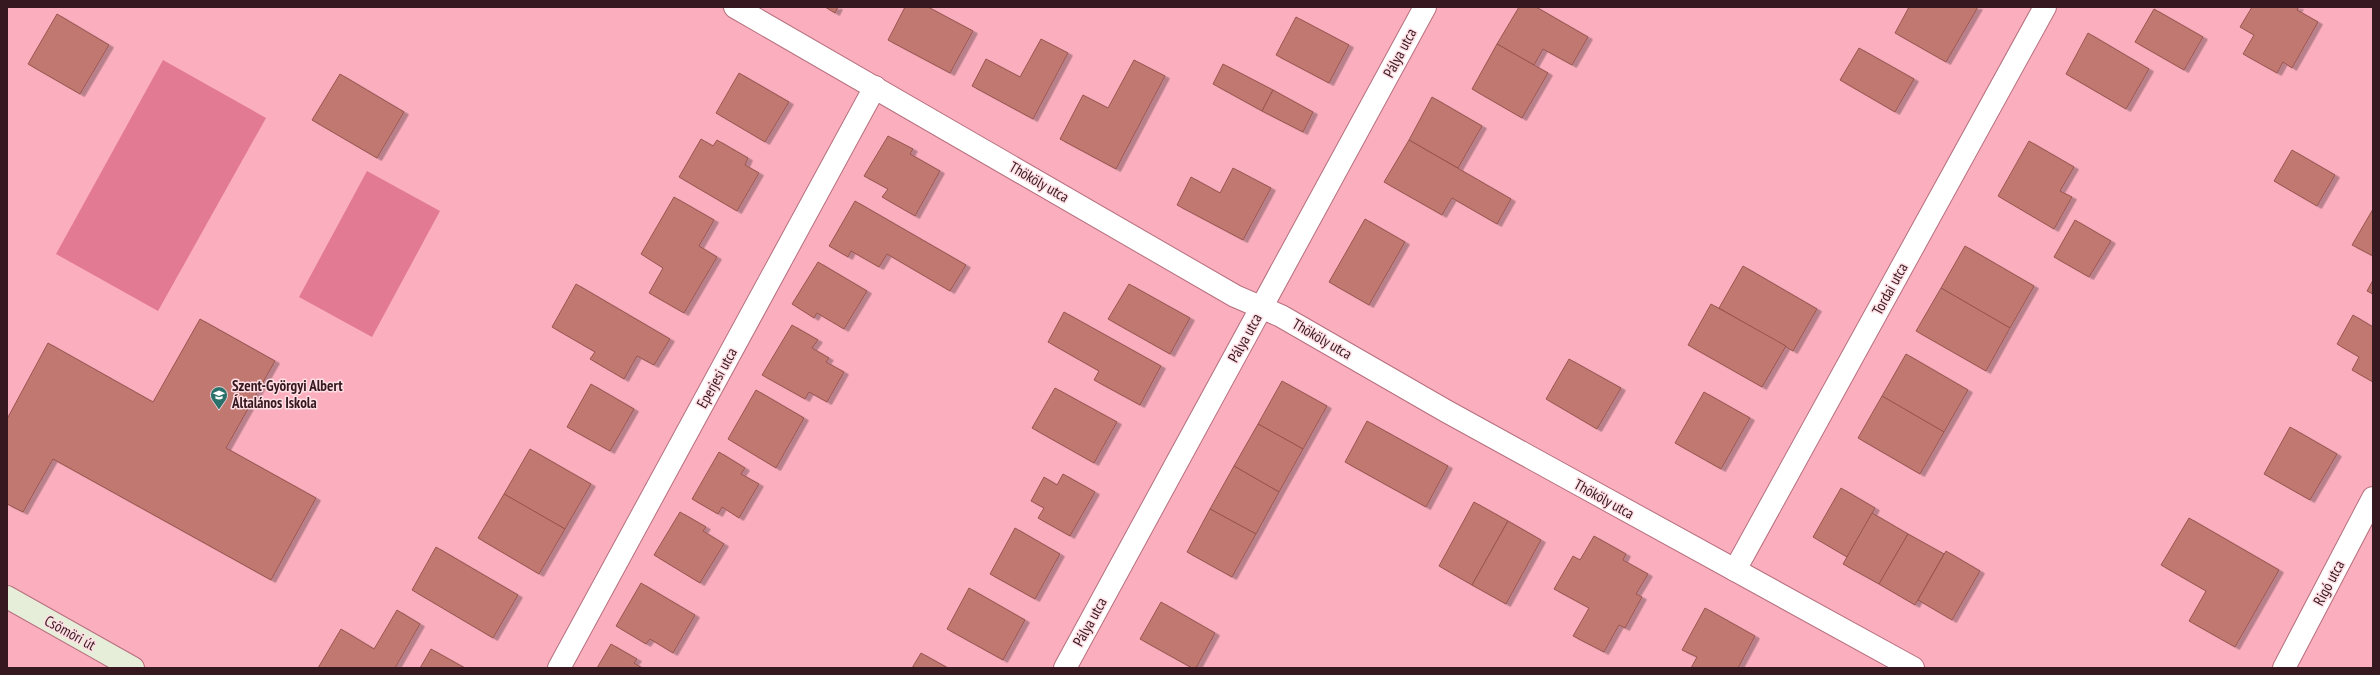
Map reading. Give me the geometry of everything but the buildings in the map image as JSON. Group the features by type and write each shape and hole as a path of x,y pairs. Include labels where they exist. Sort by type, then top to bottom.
{"main road":[{"path":"7,583 51,622"},
{"name":"Csömöri út","path":"7,597 133,668"},
{"path":"7,602 51,622"}],"street":[{"name":"Thököly utca","path":"735,7 1235,296 1291,321 1446,411 1913,668"},
{"name":"Pálya utca","path":"1065,668 1425,7"},
{"name":"Tordai utca","path":"1735,570 2046,7"},
{"name":"Eperjesi utca","path":"559,668 875,87"},
{"name":"Rigó utca","path":"2284,668 2373,498"}],"shaded area":[{"path":"163,60 266,118 158,311 56,254"},
{"path":"367,171 440,211 372,337 299,297"}],"place":[{"name":"Szent-Györgyi Albert Általános Iskola","path":"219,410"}]}
